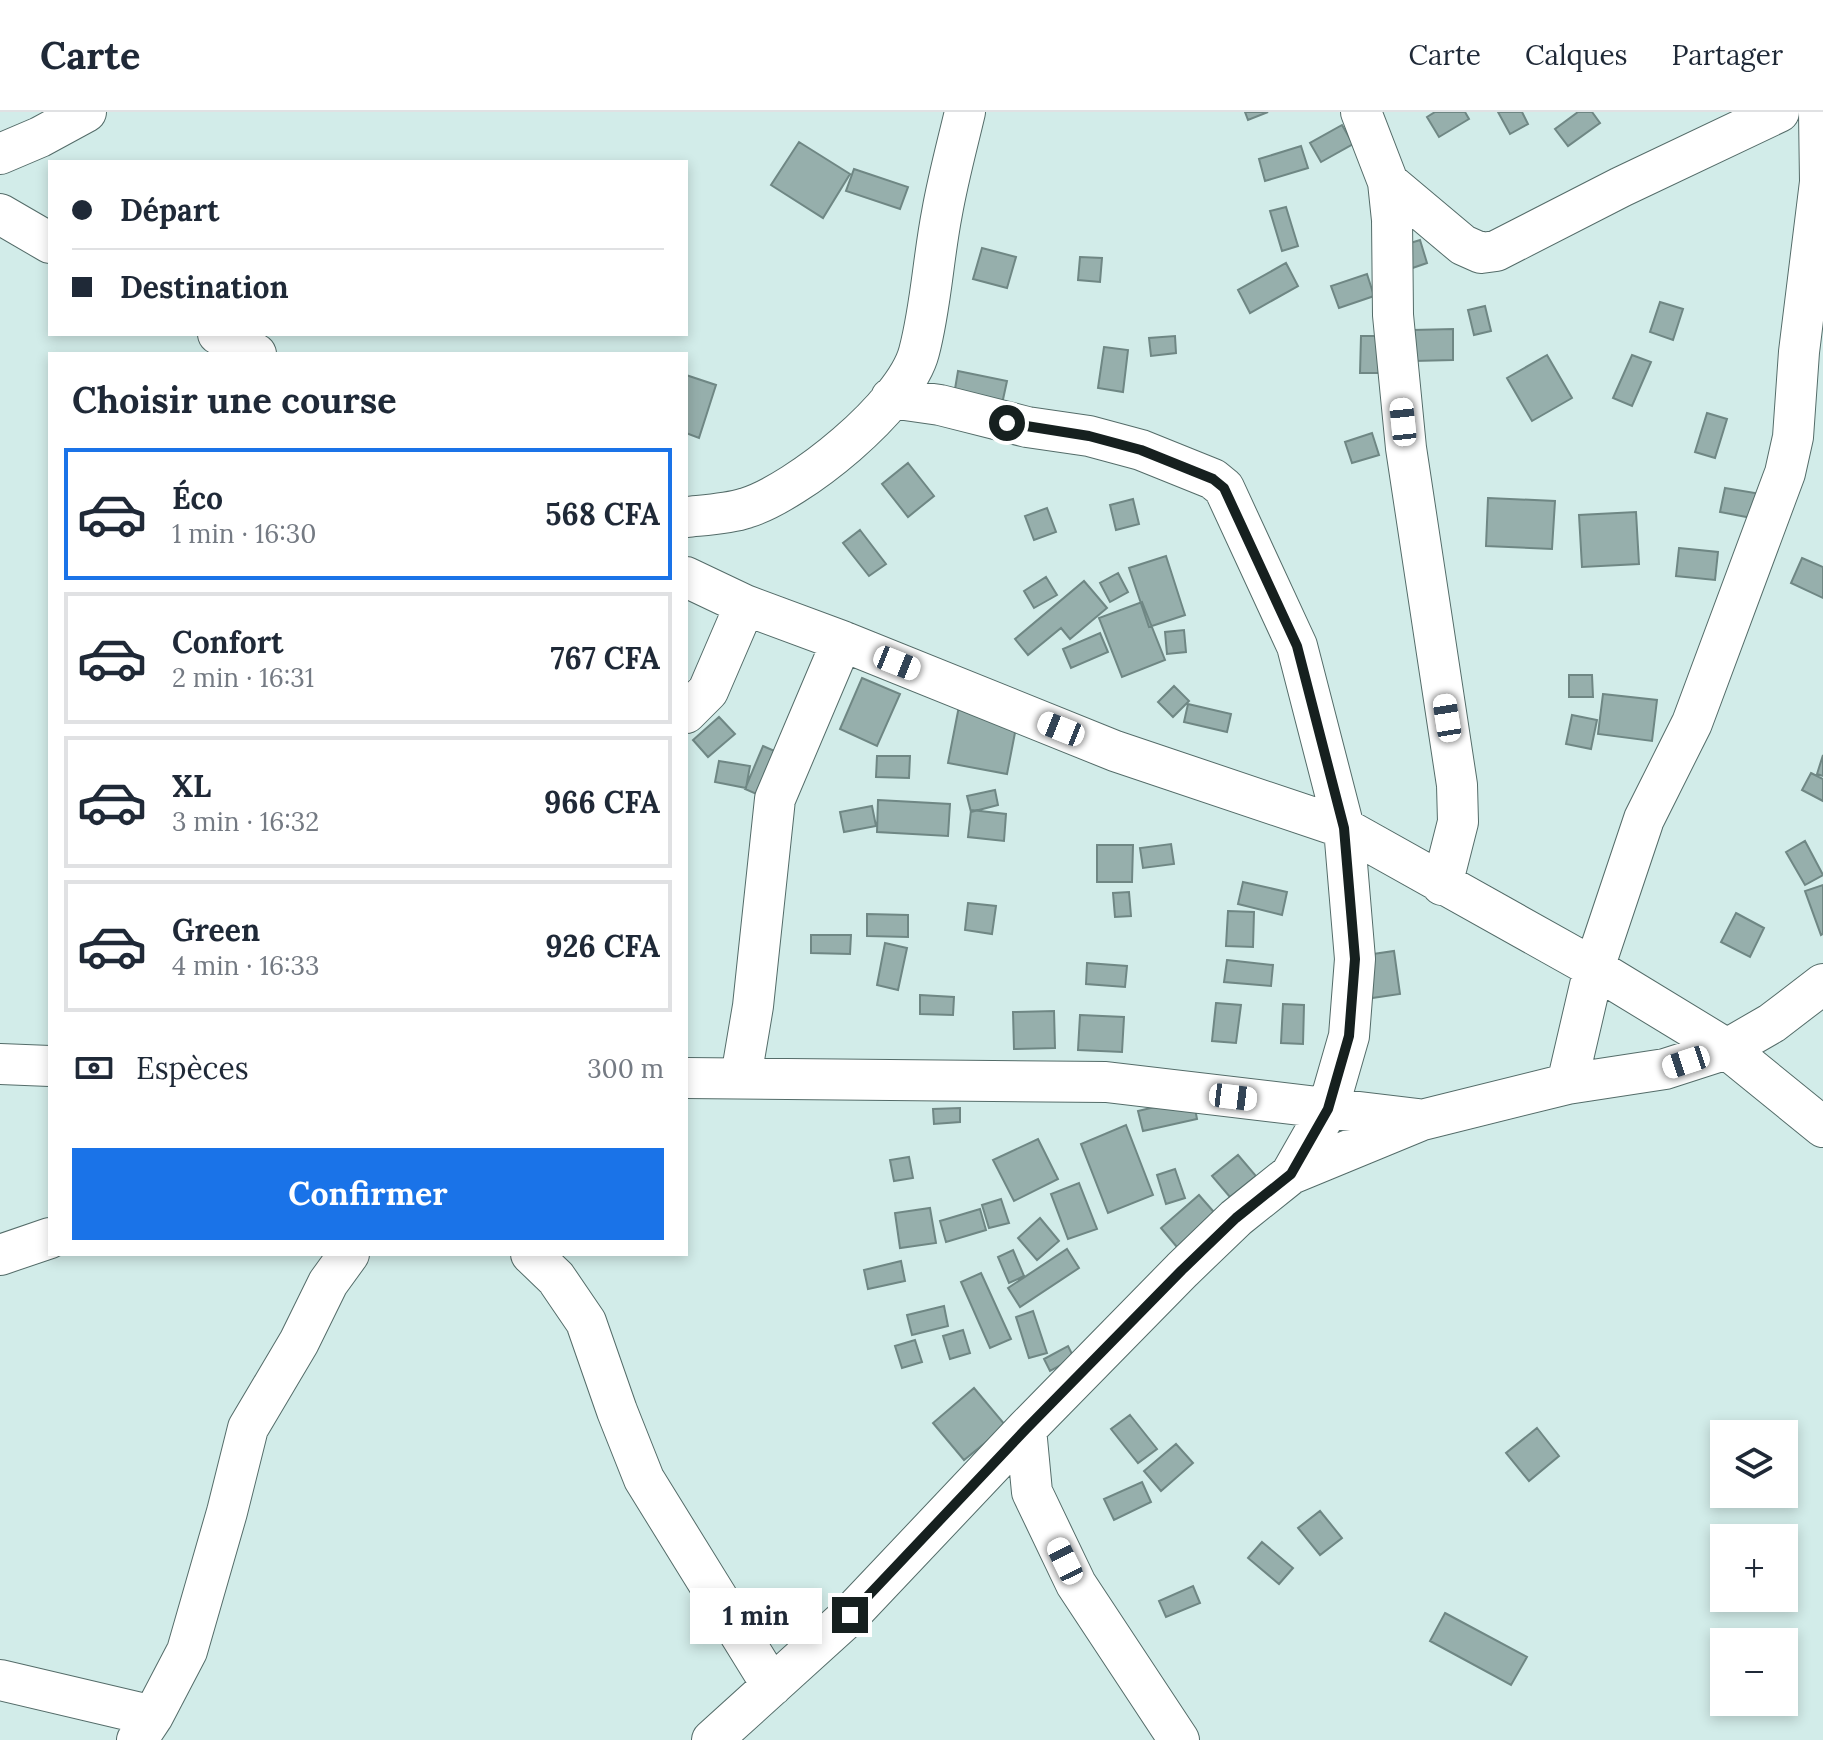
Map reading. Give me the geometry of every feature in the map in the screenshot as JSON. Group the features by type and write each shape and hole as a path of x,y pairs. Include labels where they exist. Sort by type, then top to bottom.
{"street":[{"path":"0,154 86,112"},
{"path":"688,517 745,509 784,492 830,460 908,377 919,354 942,212 965,112"},
{"path":"1361,112 1388,182 1392,220 1393,315 1406,448 1457,785 1458,822 1442,885"},
{"path":"1388,182 1463,245 1481,253 1496,251 1779,112"},
{"path":"1567,1084 1594,968 1644,819 1692,723 1785,473 1793,437 1799,352 1820,182 1819,112"},
{"path":"0,214 48,242"},
{"path":"222,336 252,352"},
{"path":"891,398 940,405 1027,427 1089,436 1141,450 1213,479 1224,488 1297,646 1344,828 1355,959 1349,1036 1328,1109 1291,1174"},
{"path":"688,578 745,605 1115,751 1344,828 1594,968 1727,1049 1823,1127"},
{"path":"688,711 708,691 745,605"},
{"path":"741,1077 753,1006 775,799 842,641"},
{"path":"712,1740 850,1615 1192,1260 1236,1218 1291,1174 1422,1120 1567,1084 1665,1069 1727,1049 1772,1023 1823,984"},
{"path":"0,1064 48,1066"},
{"path":"688,1078 1106,1082 1422,1120"},
{"path":"0,1255 48,1239"},
{"path":"0,1680 145,1728 187,1651 248,1428 299,1342 328,1283 348,1256"},
{"path":"533,1256 556,1278 586,1322 644,1479 772,1686"},
{"path":"1026,1429 1032,1492 1076,1584 1179,1740"},
{"path":"971,1487 1032,1492"}],"building":[{"path":"1245,112 1268,112 1248,120"},
{"path":"1435,112 1465,112 1469,119 1439,137 1427,117"},
{"path":"1498,112 1522,112 1528,124 1510,134"},
{"path":"1578,112 1592,112 1600,123 1568,146 1555,129"},
{"path":"1342,125 1353,144 1321,162 1310,143"},
{"path":"799,142 850,174 823,218 771,185"},
{"path":"1301,146 1308,168 1265,181 1259,159"},
{"path":"854,169 908,187 900,209 846,191"},
{"path":"1286,207 1298,246 1282,251 1270,211"},
{"path":"1420,240 1427,263 1398,273 1391,249"},
{"path":"982,248 1016,257 1007,288 973,279"},
{"path":"1080,257 1102,258 1100,282 1078,280"},
{"path":"1286,263 1298,286 1250,313 1238,290"},
{"path":"1367,274 1374,296 1339,308 1331,286"},
{"path":"1660,302 1683,309 1673,340 1650,332"},
{"path":"1485,306 1491,331 1474,335 1468,310"},
{"path":"1453,329 1453,360 1414,361 1413,330"},
{"path":"1175,336 1176,353 1151,356 1149,338"},
{"path":"1361,336 1386,336 1386,373 1360,373"},
{"path":"1104,347 1128,350 1123,392 1098,388"},
{"path":"1547,355 1572,398 1532,421 1507,378"},
{"path":"1632,355 1651,362 1632,406 1613,398"},
{"path":"958,371 1007,381 1002,404 954,395"},
{"path":"688,376 716,385 699,438 688,434"},
{"path":"1707,413 1727,419 1715,458 1695,452"},
{"path":"1372,433 1379,455 1352,463 1345,442"},
{"path":"908,463 934,496 908,517 882,484"},
{"path":"1725,488 1761,494 1757,519 1720,512"},
{"path":"1488,498 1555,501 1552,549 1486,546"},
{"path":"1133,499 1139,524 1116,530 1110,505"},
{"path":"1047,508 1056,532 1034,540 1025,516"},
{"path":"1636,512 1639,564 1582,567 1579,515"},
{"path":"860,530 886,564 869,576 843,543"},
{"path":"1679,548 1718,552 1715,580 1676,576"},
{"path":"1166,556 1185,615 1149,627 1129,568"},
{"path":"1802,558 1823,567 1823,598 1791,583"},
{"path":"1118,573 1128,592 1110,602 1100,583"},
{"path":"1046,577 1057,595 1034,608 1024,591"},
{"path":"1084,581 1107,608 1070,639 1061,628 1028,655 1015,639"},
{"path":"1142,602 1165,660 1122,677 1099,618"},
{"path":"1184,630 1186,652 1167,654 1165,632"},
{"path":"1100,633 1108,652 1071,668 1063,649"},
{"path":"1569,675 1592,675 1593,697 1569,697"},
{"path":"862,678 900,694 877,746 840,729"},
{"path":"1174,686 1189,701 1173,717 1158,702"},
{"path":"1603,694 1657,700 1652,741 1598,734"},
{"path":"960,701 1019,712 1007,774 948,763"},
{"path":"1188,704 1231,714 1227,732 1184,722"},
{"path":"1572,715 1597,720 1591,749 1566,744"},
{"path":"719,717 735,734 708,757 693,740"},
{"path":"763,746 786,756 768,799 745,789"},
{"path":"1823,755 1823,776 1817,774"},
{"path":"877,756 910,756 909,778 876,777"},
{"path":"719,761 750,766 746,788 715,782"},
{"path":"1811,773 1823,779 1823,801 1802,790"},
{"path":"995,790 998,805 971,812 967,796"},
{"path":"878,800 950,804 948,836 877,832"},
{"path":"872,806 876,826 844,832 840,812"},
{"path":"971,810 1006,814 1004,841 968,837"},
{"path":"1805,841 1823,875 1805,885 1786,852"},
{"path":"1171,844 1174,864 1143,868 1140,848"},
{"path":"1097,845 1133,845 1132,882 1097,882"},
{"path":"1243,882 1287,892 1282,915 1238,904"},
{"path":"1823,885 1823,934 1821,935 1805,891"},
{"path":"1129,892 1131,916 1115,917 1113,893"},
{"path":"968,903 996,906 992,934 965,930"},
{"path":"1228,911 1254,912 1253,947 1226,946"},
{"path":"1736,913 1764,928 1750,957 1721,942"},
{"path":"867,914 908,915 908,937 867,936"},
{"path":"811,935 851,935 850,954 811,953"},
{"path":"885,943 907,948 898,990 877,985"},
{"path":"1394,951 1400,994 1365,999 1359,956"},
{"path":"1227,960 1273,965 1271,986 1224,982"},
{"path":"1087,963 1127,966 1125,987 1086,984"},
{"path":"920,995 954,997 953,1015 920,1014"},
{"path":"1216,1003 1241,1005 1236,1043 1212,1041"},
{"path":"1283,1004 1304,1005 1303,1044 1281,1043"},
{"path":"1054,1011 1055,1048 1014,1049 1013,1012"},
{"path":"1080,1015 1124,1017 1122,1052 1078,1050"},
{"path":"1193,1098 1197,1119 1143,1131 1138,1111"},
{"path":"960,1108 960,1122 934,1124 933,1109"},
{"path":"1126,1125 1153,1195 1108,1213 1081,1144"},
{"path":"1038,1139 1058,1179 1014,1201 993,1160"},
{"path":"1238,1155 1256,1176 1230,1197 1212,1176"},
{"path":"909,1157 913,1178 894,1181 890,1160"},
{"path":"1175,1169 1185,1198 1166,1204 1157,1175"},
{"path":"1079,1183 1097,1229 1068,1239 1051,1194"},
{"path":"1199,1195 1220,1219 1182,1253 1161,1228"},
{"path":"1001,1199 1009,1223 989,1228 982,1205"},
{"path":"930,1208 936,1243 900,1248 895,1213"},
{"path":"980,1209 986,1230 946,1242 940,1221"},
{"path":"1040,1218 1059,1241 1037,1260 1018,1238"},
{"path":"1067,1249 1079,1268 1020,1307 1008,1288"},
{"path":"1013,1250 1024,1276 1009,1283 998,1257"},
{"path":"901,1261 905,1281 868,1289 864,1270"},
{"path":"981,1273 1011,1339 990,1348 961,1282"},
{"path":"944,1306 948,1326 912,1335 907,1315"},
{"path":"1033,1311 1047,1353 1029,1358 1016,1317"},
{"path":"963,1330 970,1353 950,1359 943,1336"},
{"path":"915,1340 922,1362 902,1368 895,1346"},
{"path":"1068,1346 1074,1358 1050,1371 1044,1359"},
{"path":"974,1388 1006,1426 964,1460 933,1423"},
{"path":"1130,1415 1157,1449 1138,1463 1111,1429"},
{"path":"1537,1428 1559,1456 1529,1481 1506,1453"},
{"path":"1176,1444 1193,1463 1161,1491 1144,1471"},
{"path":"1142,1482 1151,1502 1114,1520 1104,1499"},
{"path":"1320,1511 1342,1538 1320,1555 1298,1528"},
{"path":"1262,1542 1293,1568 1279,1584 1248,1558"},
{"path":"1193,1586 1200,1603 1166,1617 1159,1601"},
{"path":"1445,1613 1527,1657 1511,1685 1430,1641"}],"route":[{"path":"850,1615 1182,1270 1236,1218 1291,1174 1328,1109 1349,1036 1355,959 1344,828 1297,646 1224,488 1213,479 1141,450 1089,436 1007,423"}]}
